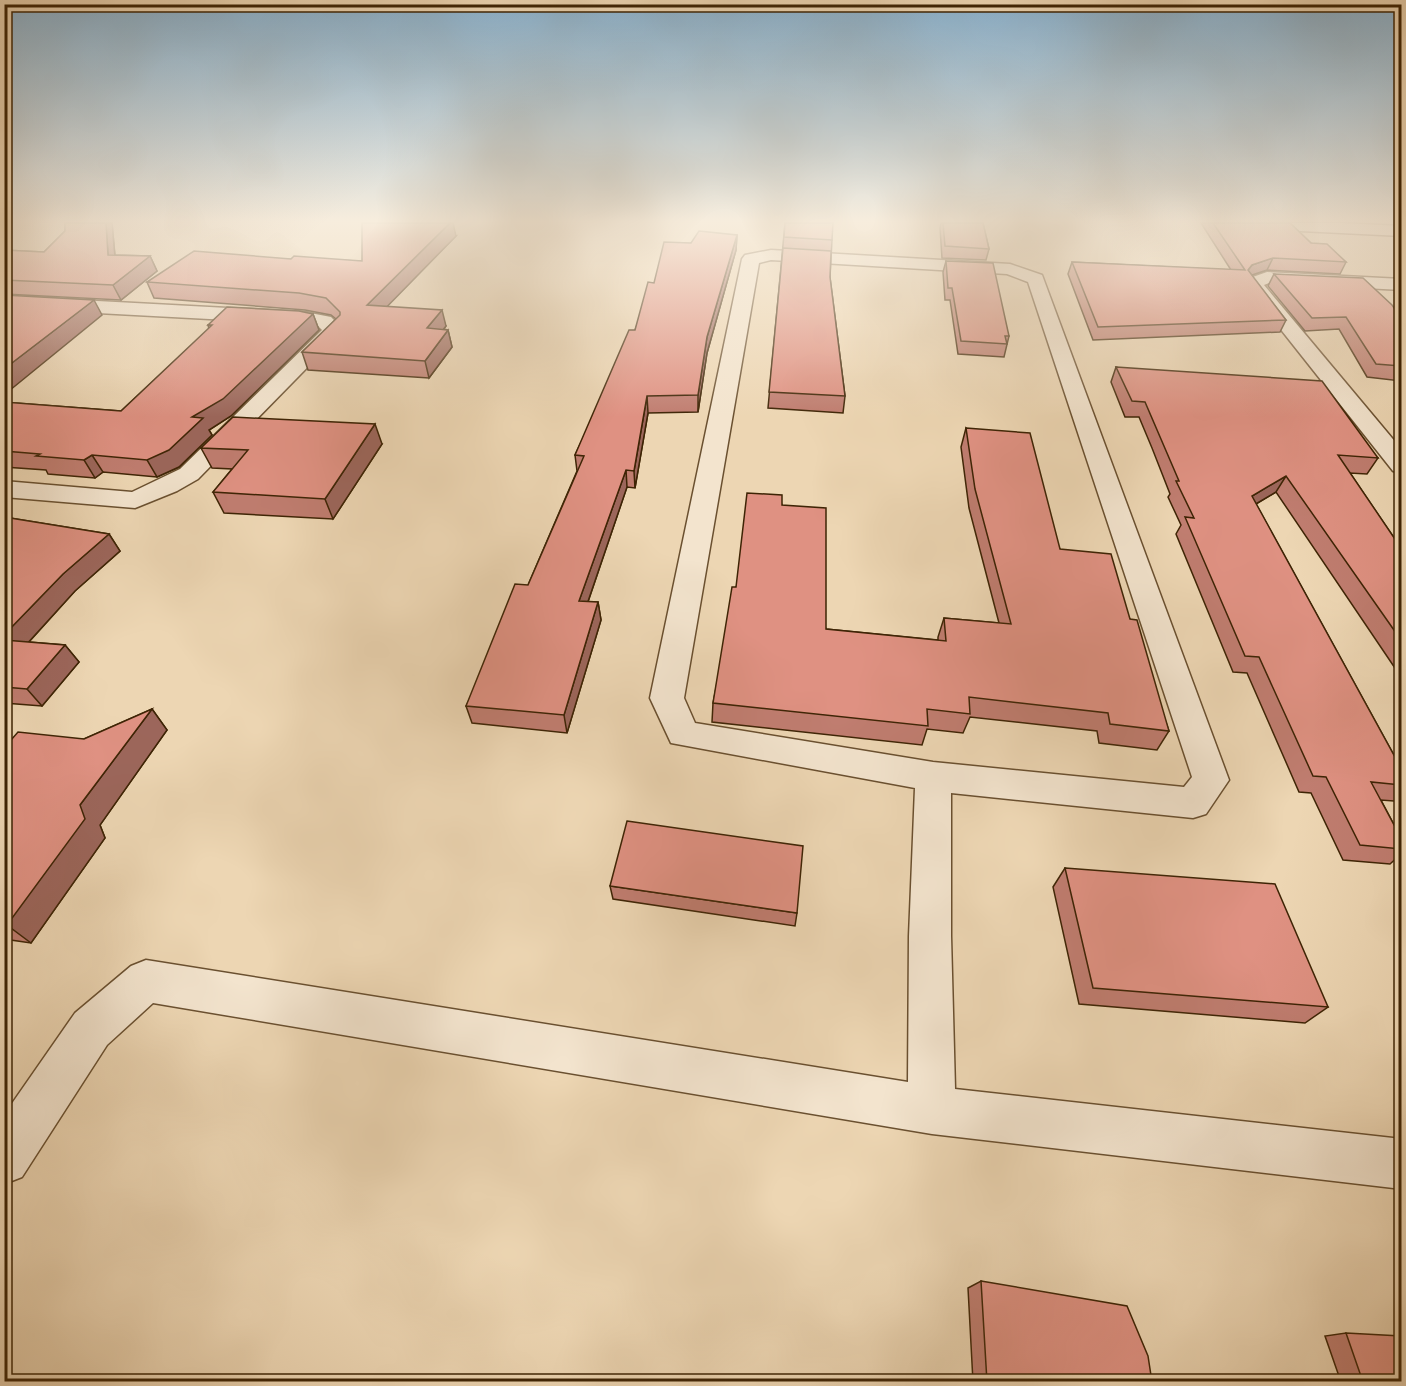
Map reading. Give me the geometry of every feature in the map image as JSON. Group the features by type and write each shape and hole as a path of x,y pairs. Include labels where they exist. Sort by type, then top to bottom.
{"street":[{"path":"746,288 667,698 683,734 933,777 1193,803 1211,780 1039,288"},
{"path":"1257,288 1401,466"},
{"path":"4,302 305,318 324,321 334,330 189,474 168,486 135,500 4,489"},
{"path":"932,1110 930,936 933,777"},
{"path":"4,1159 91,1029 146,981 932,1110 1401,1164"}],"building":[{"path":"225,288 385,288 367,305 442,310 427,328 448,330 425,361 302,352 340,315 340,312 326,298 299,293"},
{"path":"646,288 722,288 707,337 698,395 647,396 634,471 626,470 579,601 598,602 564,715 466,706 515,584 528,585 584,456 575,455 629,330 635,330"},
{"path":"779,288 831,288 845,396 769,392"},
{"path":"948,288 998,288 1009,336 1005,336 1007,344 961,341 952,288"},
{"path":"1082,288 1261,288 1286,320 1098,327"},
{"path":"1286,288 1373,288 1392,305 1401,318 1401,366 1376,364 1346,317 1312,318"},
{"path":"4,295 94,300 4,369"},
{"path":"227,307 299,311 313,314 223,399 192,417 203,418 169,450 147,460 92,455 84,460 4,451 4,402 121,411 212,325 208,325"},
{"path":"1116,367 1322,381 1378,458 1338,455 1401,548 1401,640 1286,476 1252,496 1401,768 1401,785 1371,782 1401,838 1401,849 1360,845 1326,777 1313,776 1259,657 1245,656 1185,517 1194,518 1176,481 1179,481 1145,402 1132,401"},
{"path":"233,417 375,424 325,499 213,492 248,450 201,448"},
{"path":"966,428 1030,433 1060,549 1111,554 1130,619 1137,620 1169,731 1110,724 1108,713 969,697 970,714 927,709 928,726 713,703 732,587 736,587 747,493 782,495 782,505 826,508 826,629 946,641 944,618 1011,624 975,489"},
{"path":"4,517 109,534 63,574 4,635"},
{"path":"4,640 65,645 27,689 4,687"},
{"path":"152,709 80,805 85,819 7,925 4,925 4,748 18,732 84,739"},
{"path":"627,821 803,846 797,913 610,886"},
{"path":"1065,868 1275,884 1328,1007 1093,988"},
{"path":"981,1281 1127,1306 1148,1356 1152,1382 987,1382"},
{"path":"1346,1333 1401,1336 1401,1382 1363,1382"}]}
